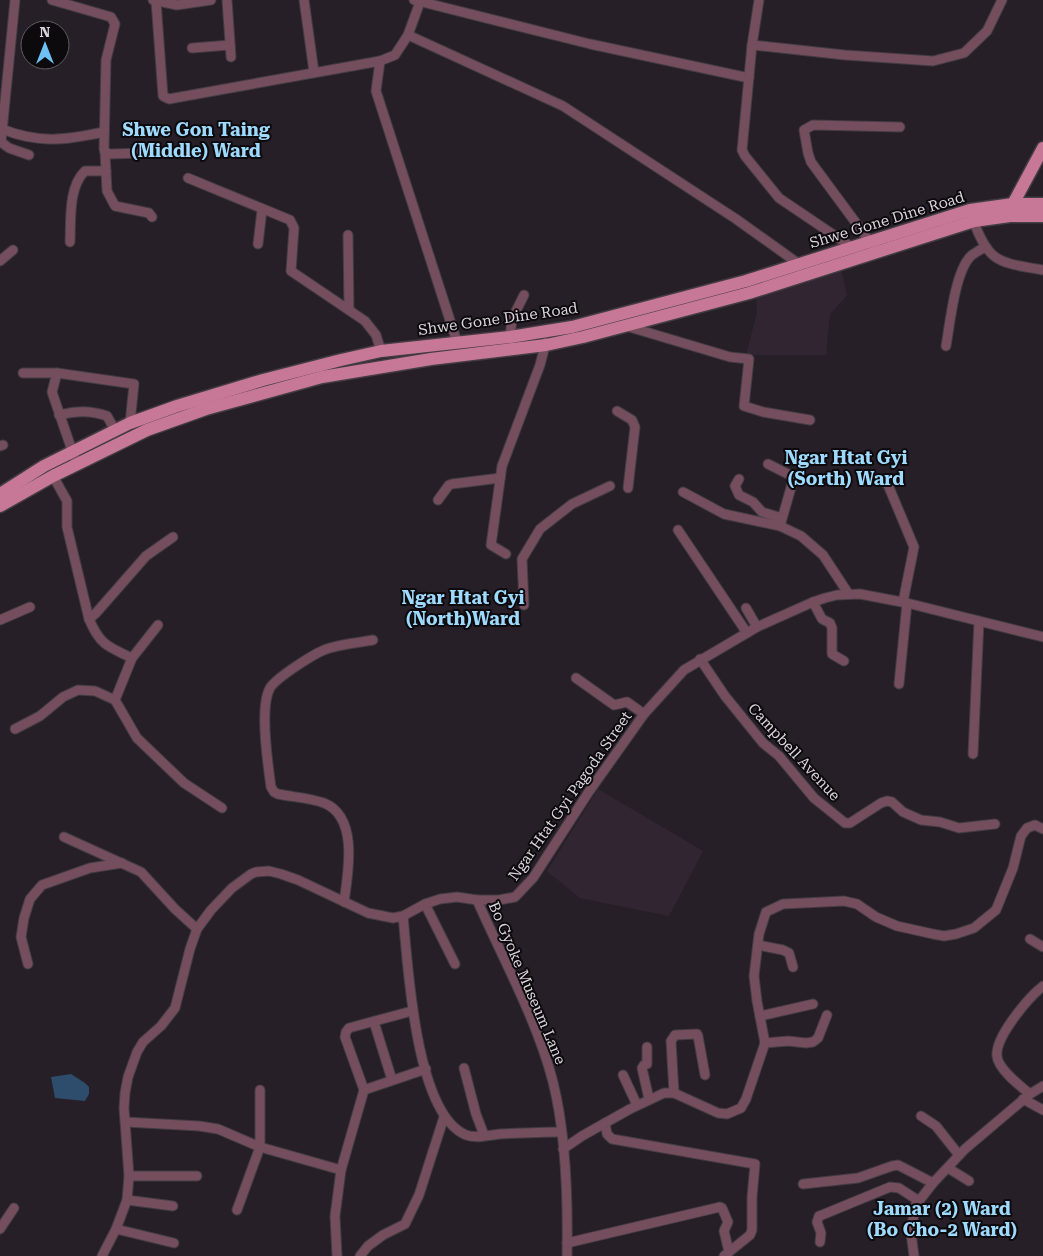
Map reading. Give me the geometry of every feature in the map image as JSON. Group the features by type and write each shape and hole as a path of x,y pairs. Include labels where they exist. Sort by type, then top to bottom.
{"main road":[{"path":"1012,210 1043,148"},
{"name":"Shwe Gone Dine Road","path":"0,506 53,476 147,430 206,409 322,377 431,358 546,345 583,337 749,293 855,253 972,216 1043,204"},
{"name":"Shwe Gone Dine Road","path":"1012,210 1043,216"},
{"name":"Shwe Gone Dine Road","path":"1,490 130,423 177,406 264,380 381,351 510,337 572,327 746,281 799,264 855,253"}],"street":[{"path":"15,0 1,142 9,148 29,155"},
{"path":"52,0 111,17 115,24 106,60 104,149 107,191 115,206 149,214 152,217"},
{"path":"212,0 177,5 154,1 163,96 169,98 296,77 314,72 380,61 395,56 408,34 417,1 590,44 749,78"},
{"path":"226,0 231,58"},
{"path":"304,0 314,72"},
{"path":"759,0 752,45 742,150 779,198 855,253"},
{"path":"752,45 846,55 933,61 964,53 988,31 1002,0"},
{"path":"408,34 562,106 736,219 799,264"},
{"path":"192,48 230,45"},
{"path":"380,61 376,90 457,342"},
{"path":"874,247 811,162 804,130 814,125 900,128"},
{"path":"2,129 19,136 48,140 74,138 104,132"},
{"path":"105,152 110,154 143,153"},
{"path":"70,242 72,201 80,178 85,171 106,171"},
{"path":"188,178 290,220 293,224 290,271 365,321 376,335 381,351"},
{"path":"258,244 262,210"},
{"path":"972,216 986,247 993,257 1007,264 1043,270"},
{"path":"348,235 349,310"},
{"path":"946,346 958,281 964,264 971,255 986,247"},
{"path":"0,261 14,250"},
{"path":"510,337 512,319 524,295"},
{"path":"624,325 730,357 749,359 744,406 763,412 810,420"},
{"path":"506,554 491,545 500,478 504,458 540,365 548,331"},
{"path":"23,373 57,373 134,384 130,423"},
{"path":"57,373 52,392 77,464"},
{"path":"59,415 79,411 99,413 107,416 115,430"},
{"path":"617,411 632,420 635,427 628,488"},
{"path":"768,464 794,477 781,522"},
{"path":"53,476 67,501 67,527 88,619 94,632 107,646 132,658"},
{"path":"438,500 449,485 500,478"},
{"path":"739,479 735,486 739,495 753,502 762,512 801,536 823,555 848,593"},
{"path":"888,485 914,547 905,602 899,684"},
{"path":"524,605 522,559 540,529 572,504 610,486"},
{"path":"683,492 724,514 781,522"},
{"path":"678,530 747,633"},
{"path":"88,619 96,613 146,556 173,537"},
{"name":"Ngar Htat Gyi Pagoda Street","path":"102,1256 116,1229 127,1200 129,1176 125,1093 136,1052 175,1008 197,929 232,888 256,872 269,871 281,874 368,913 393,918 403,916 425,904 440,899 476,900 515,897 533,878 588,793 644,714 684,670 757,627 813,602 837,594 860,594 905,602 1043,637"},
{"path":"813,602 822,619 830,623 832,628 832,654 844,661"},
{"path":"0,620 30,607"},
{"path":"746,608 757,627"},
{"path":"973,754 979,621"},
{"path":"115,700 132,658 158,625"},
{"path":"344,902 349,857 348,835 341,816 325,804 278,794 271,788 266,749 266,698 271,686 277,681 324,650 373,640"},
{"name":"Campbell Avenue","path":"700,659 725,696 763,742 779,756 814,798 845,823 850,823 887,800 903,812 921,820 940,822 959,828 995,824"},
{"path":"576,678 614,705 627,702 644,714"},
{"path":"15,729 40,716 63,697 78,690 95,691 115,700 137,738 184,783 222,808"},
{"path":"563,1150 582,1136 605,1123 664,1093 674,1093 718,1113 727,1114 741,1108 746,1099 765,1043 754,976 759,934 766,912 783,904 844,901 857,904 876,917 898,926 944,936 956,934 974,928 996,910 1013,868 1020,836 1027,828 1035,825 1043,829"},
{"path":"64,837 142,872 175,909 197,929"},
{"path":"28,964 21,937 24,918 30,899 42,886 62,876 90,868 122,863"},
{"name":"Bo Gyoke Museum Lane","path":"476,900 518,989 540,1042 553,1082 563,1150 567,1256"},
{"path":"425,904 455,964"},
{"path":"403,916 412,1010 420,1052 437,1103 444,1117 452,1126 465,1135 474,1137 561,1132"},
{"path":"1030,939 1043,947"},
{"path":"758,945 789,953 794,967"},
{"path":"1043,986 1018,1011 998,1047 997,1057 1000,1066 1026,1097 1043,1110"},
{"path":"760,1016 813,1004"},
{"path":"337,1256 334,1216 341,1170 364,1090 345,1037 346,1032 349,1028 412,1010"},
{"path":"765,1043 788,1041 813,1042 818,1038 827,1015"},
{"path":"374,1022 392,1080"},
{"path":"674,1093 671,1041 675,1035 696,1034 698,1036 705,1075"},
{"path":"647,1047 648,1061 642,1068 649,1099"},
{"path":"464,1068 476,1114 484,1135"},
{"path":"364,1090 426,1069"},
{"path":"623,1075 637,1106"},
{"path":"914,1256 911,1233 915,1206 959,1155 1026,1097 1043,1086"},
{"path":"237,1210 260,1147 260,1090"},
{"path":"921,1116 936,1126 959,1155"},
{"path":"360,1256 368,1246 382,1235 405,1224 419,1194 444,1117"},
{"path":"126,1122 199,1126 218,1130 260,1147 341,1170"},
{"path":"605,1123 607,1134 612,1139 754,1164 752,1230 750,1235 727,1254"},
{"path":"802,1184 858,1178 898,1165 933,1183"},
{"path":"948,1168 969,1181"},
{"path":"129,1176 197,1176"},
{"path":"820,1242 821,1234 817,1222 819,1216 890,1187 899,1188 919,1202"},
{"path":"127,1200 173,1206"},
{"path":"567,1243 720,1207 728,1222 724,1231 727,1254"},
{"path":"0,1229 14,1208"},
{"path":"116,1229 174,1243"}],"shaded area":[{"path":"841,268 847,296 830,314 826,355 746,355 757,313 756,292"},
{"path":"598,789 703,851 669,916 580,898 547,871"}],"water":[{"path":"71,1074 89,1087 89,1094 85,1101 55,1098 51,1077"}],"district":[{"name":"Shwe Gon Taing (Middle) Ward","path":"196,139"},
{"name":"Ngar Htat Gyi (Sorth) Ward","path":"846,467"},
{"name":"Ngar Htat Gyi (North)Ward","path":"463,607"},
{"name":"Jamar (2) Ward (Bo Cho-2 Ward)","path":"942,1218"}]}
